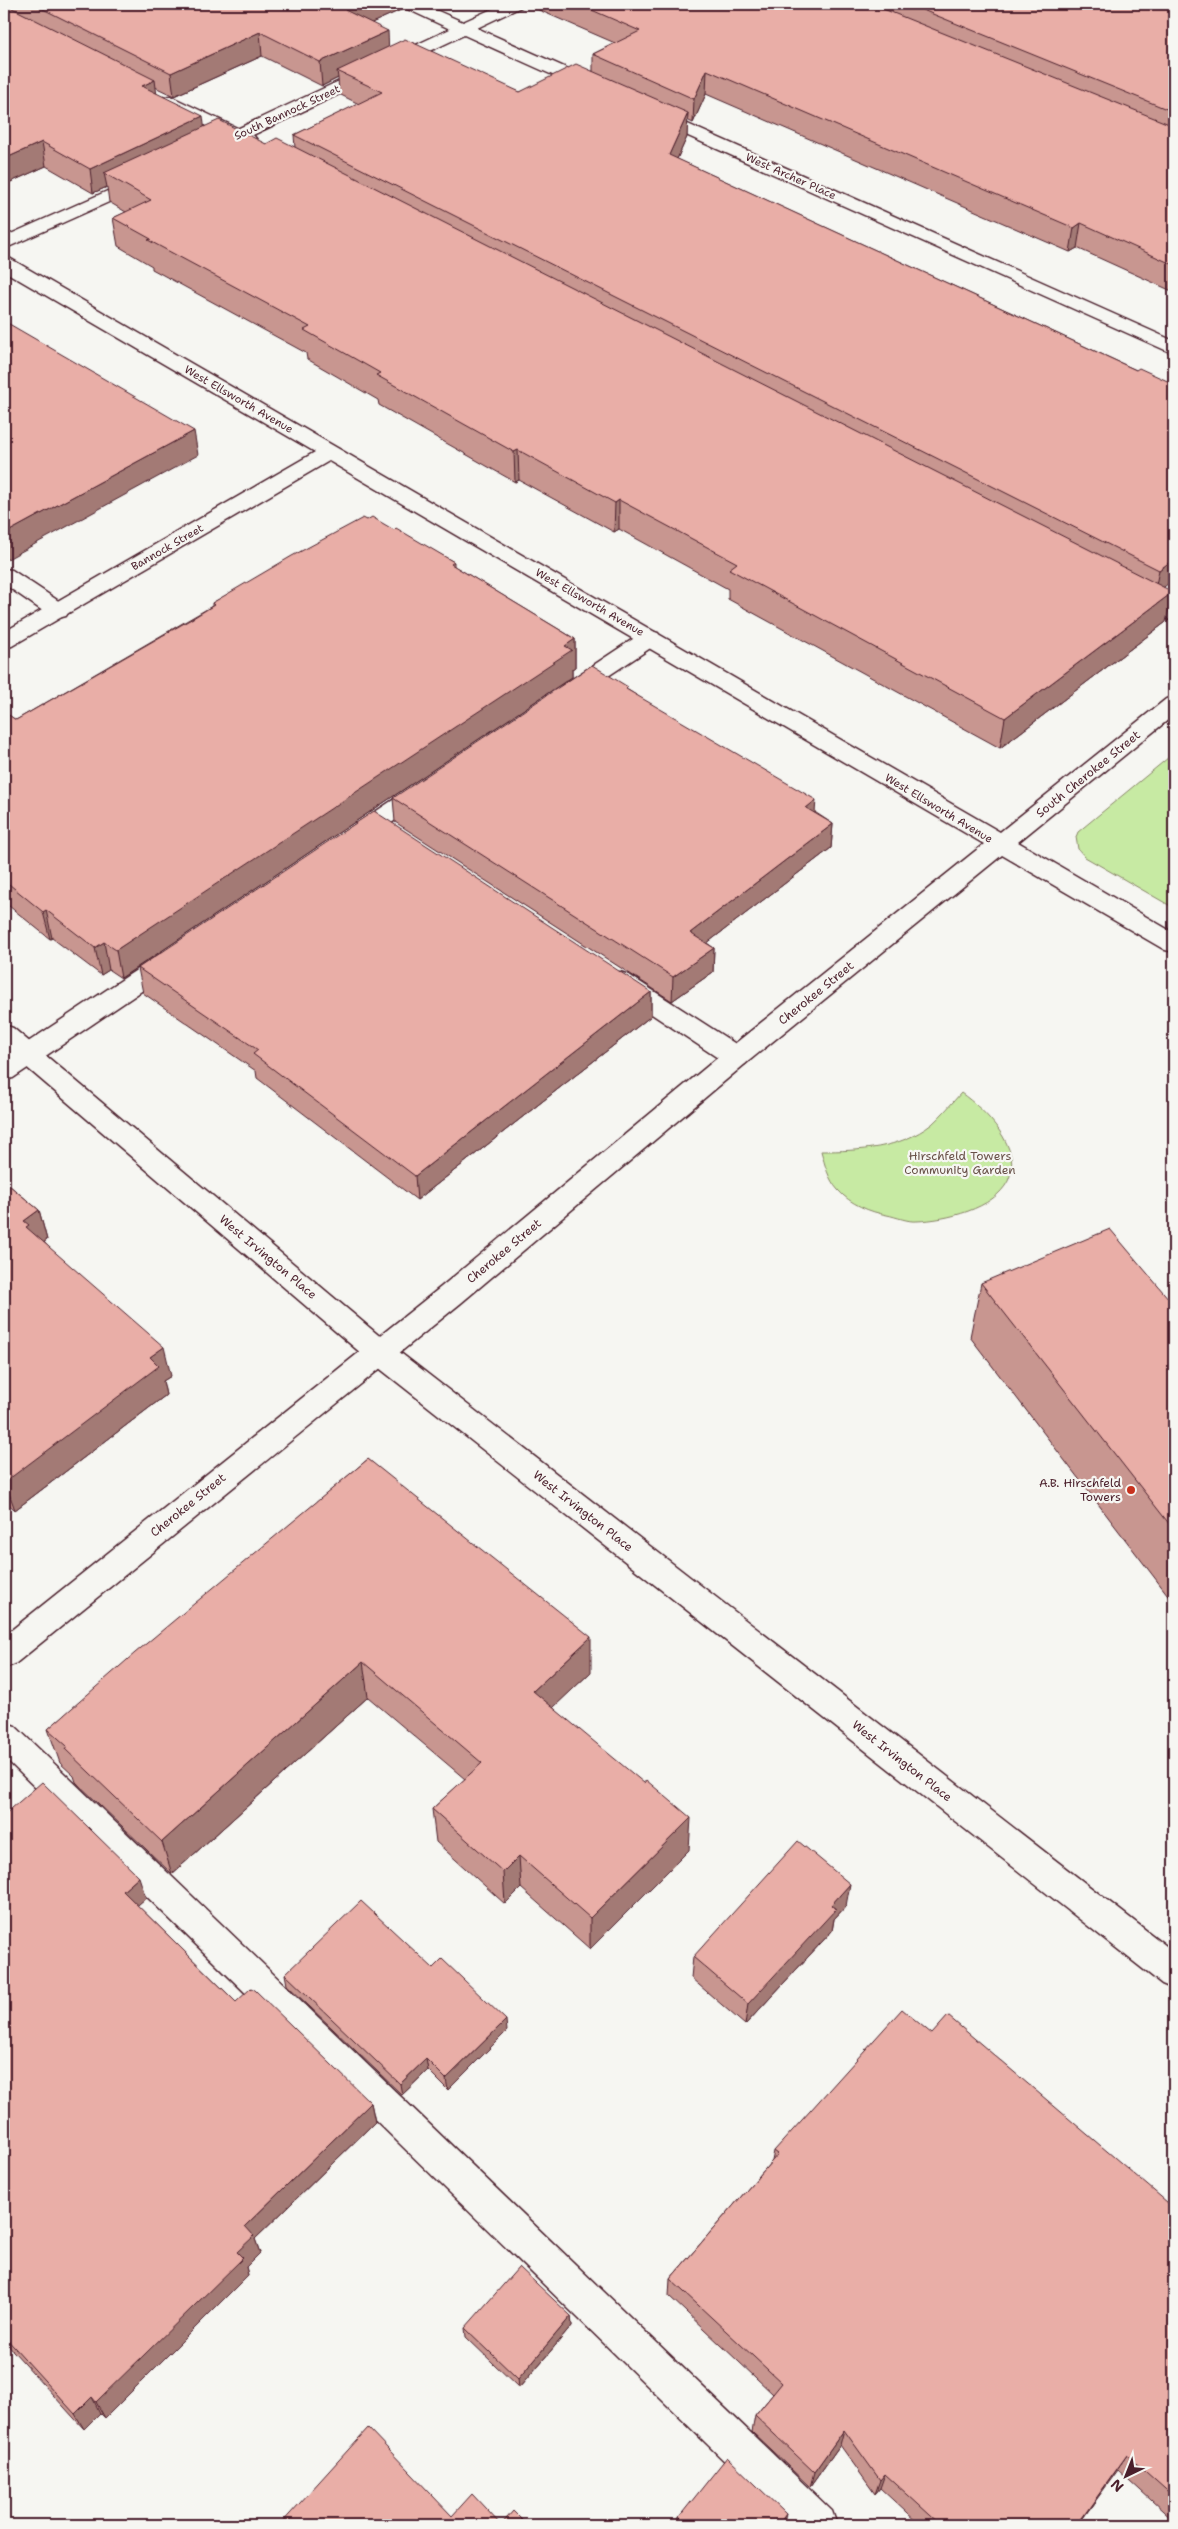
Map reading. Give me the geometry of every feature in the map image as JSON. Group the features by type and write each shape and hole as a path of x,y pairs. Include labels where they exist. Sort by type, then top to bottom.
{"street":[{"path":"408,4 607,93"},
{"name":"South Bannock Street","path":"194,156 516,4"},
{"path":"152,91 267,150"},
{"name":"West Archer Place","path":"634,105 1174,348"},
{"path":"4,244 159,172"},
{"name":"West Ellsworth Avenue","path":"7,268 330,452 1174,944"},
{"name":"Bannock Street","path":"4,641 330,452"},
{"path":"4,575 58,611"},
{"path":"1121,588 1174,615"},
{"path":"553,703 650,638"},
{"name":"South Cherokee Street","path":"1002,845 1174,704"},
{"path":"335,849 441,779"},
{"path":"376,822 401,838"},
{"name":"Cherokee Street","path":"4,1654 450,1296 736,1057 1002,845"},
{"path":"4,1071 188,947"},
{"path":"604,971 736,1057"},
{"name":"West Irvington Place","path":"4,1034 379,1352 1174,1973"},
{"path":"4,1736 818,2525"}],"green space":[{"path":"1174,753 1174,908 1085,857 1078,849 1076,837 1078,832"},
{"name":"Hirschfeld Towers Community Garden","path":"961,1093 981,1109 1000,1131 1011,1156 1012,1168 1008,1181 992,1199 981,1206 955,1215 914,1221 881,1214 861,1207 843,1195 835,1186 827,1172 821,1151 879,1147 906,1139 932,1124"}],"building":[{"path":"4,4 155,80 142,86 203,116 90,169 42,142 4,159"},
{"path":"33,4 361,4 345,10 388,31 320,62 260,32 171,73"},
{"path":"578,4 871,4 1174,126 1174,265 1081,223 1074,228 707,70 694,99 593,54 640,31"},
{"path":"908,4 1174,4 1174,112"},
{"path":"405,39 520,92 576,64 688,113 669,155 1136,370 1139,368 1174,384 1174,559 1159,570 294,135 382,92 337,71"},
{"path":"219,120 266,144 277,138 1173,592 1005,718 729,569 737,563 619,500 615,503 518,450 514,452 376,375 380,373 304,330 310,327 148,240 151,239 113,218 151,200 104,173"},
{"path":"4,321 194,431 4,534"},
{"path":"372,517 394,530 396,528 454,562 451,564 575,639 565,646 572,650 116,950 104,942 95,948 46,910 43,912 4,880 4,712 16,720 193,618 214,605 212,603 292,556 363,518 367,520"},
{"path":"592,665 628,687 626,689 816,800 806,808 833,824 690,933 714,948 673,977 393,798"},
{"path":"374,811 651,992 415,1176 253,1054 258,1050 138,968"},
{"path":"4,1181 39,1210 24,1221 29,1225 26,1227 164,1347 150,1357 159,1366 5,1482 4,1480"},
{"path":"1110,1229 1174,1305 1174,1530 981,1283"},
{"path":"368,1459 591,1637 533,1691 644,1783 646,1780 691,1818 590,1918 519,1856 503,1872 432,1809 482,1763 363,1662 162,1842 65,1749 67,1746 48,1729 135,1653"},
{"path":"42,1782 139,1877 123,1891 236,2002 251,1988 255,1990 371,2103 245,2226 254,2236 237,2252 243,2258 96,2402 92,2397 75,2414 4,2336 4,1815"},
{"path":"798,1841 850,1884 831,1905 836,1909 748,2004 693,1957"},
{"path":"361,1901 433,1968 442,1959 506,2020 446,2079 426,2059 400,2084 285,1974"},
{"path":"902,2009 932,2034 948,2016 1174,2208 1174,2497 1127,2455 1077,2525 941,2525 885,2474 880,2480 844,2430 814,2472 755,2416 782,2383 670,2279 778,2154 774,2151"},
{"path":"519,2267 571,2316 518,2379 465,2328"},
{"path":"368,2428 452,2516 472,2494 501,2525 280,2525"},
{"path":"727,2457 786,2514 778,2525 687,2525 679,2517"},
{"path":"513,2511 527,2525 501,2525"}],"place":[{"name":"A.B. Hirschfeld Towers","path":"1131,1490"}]}
